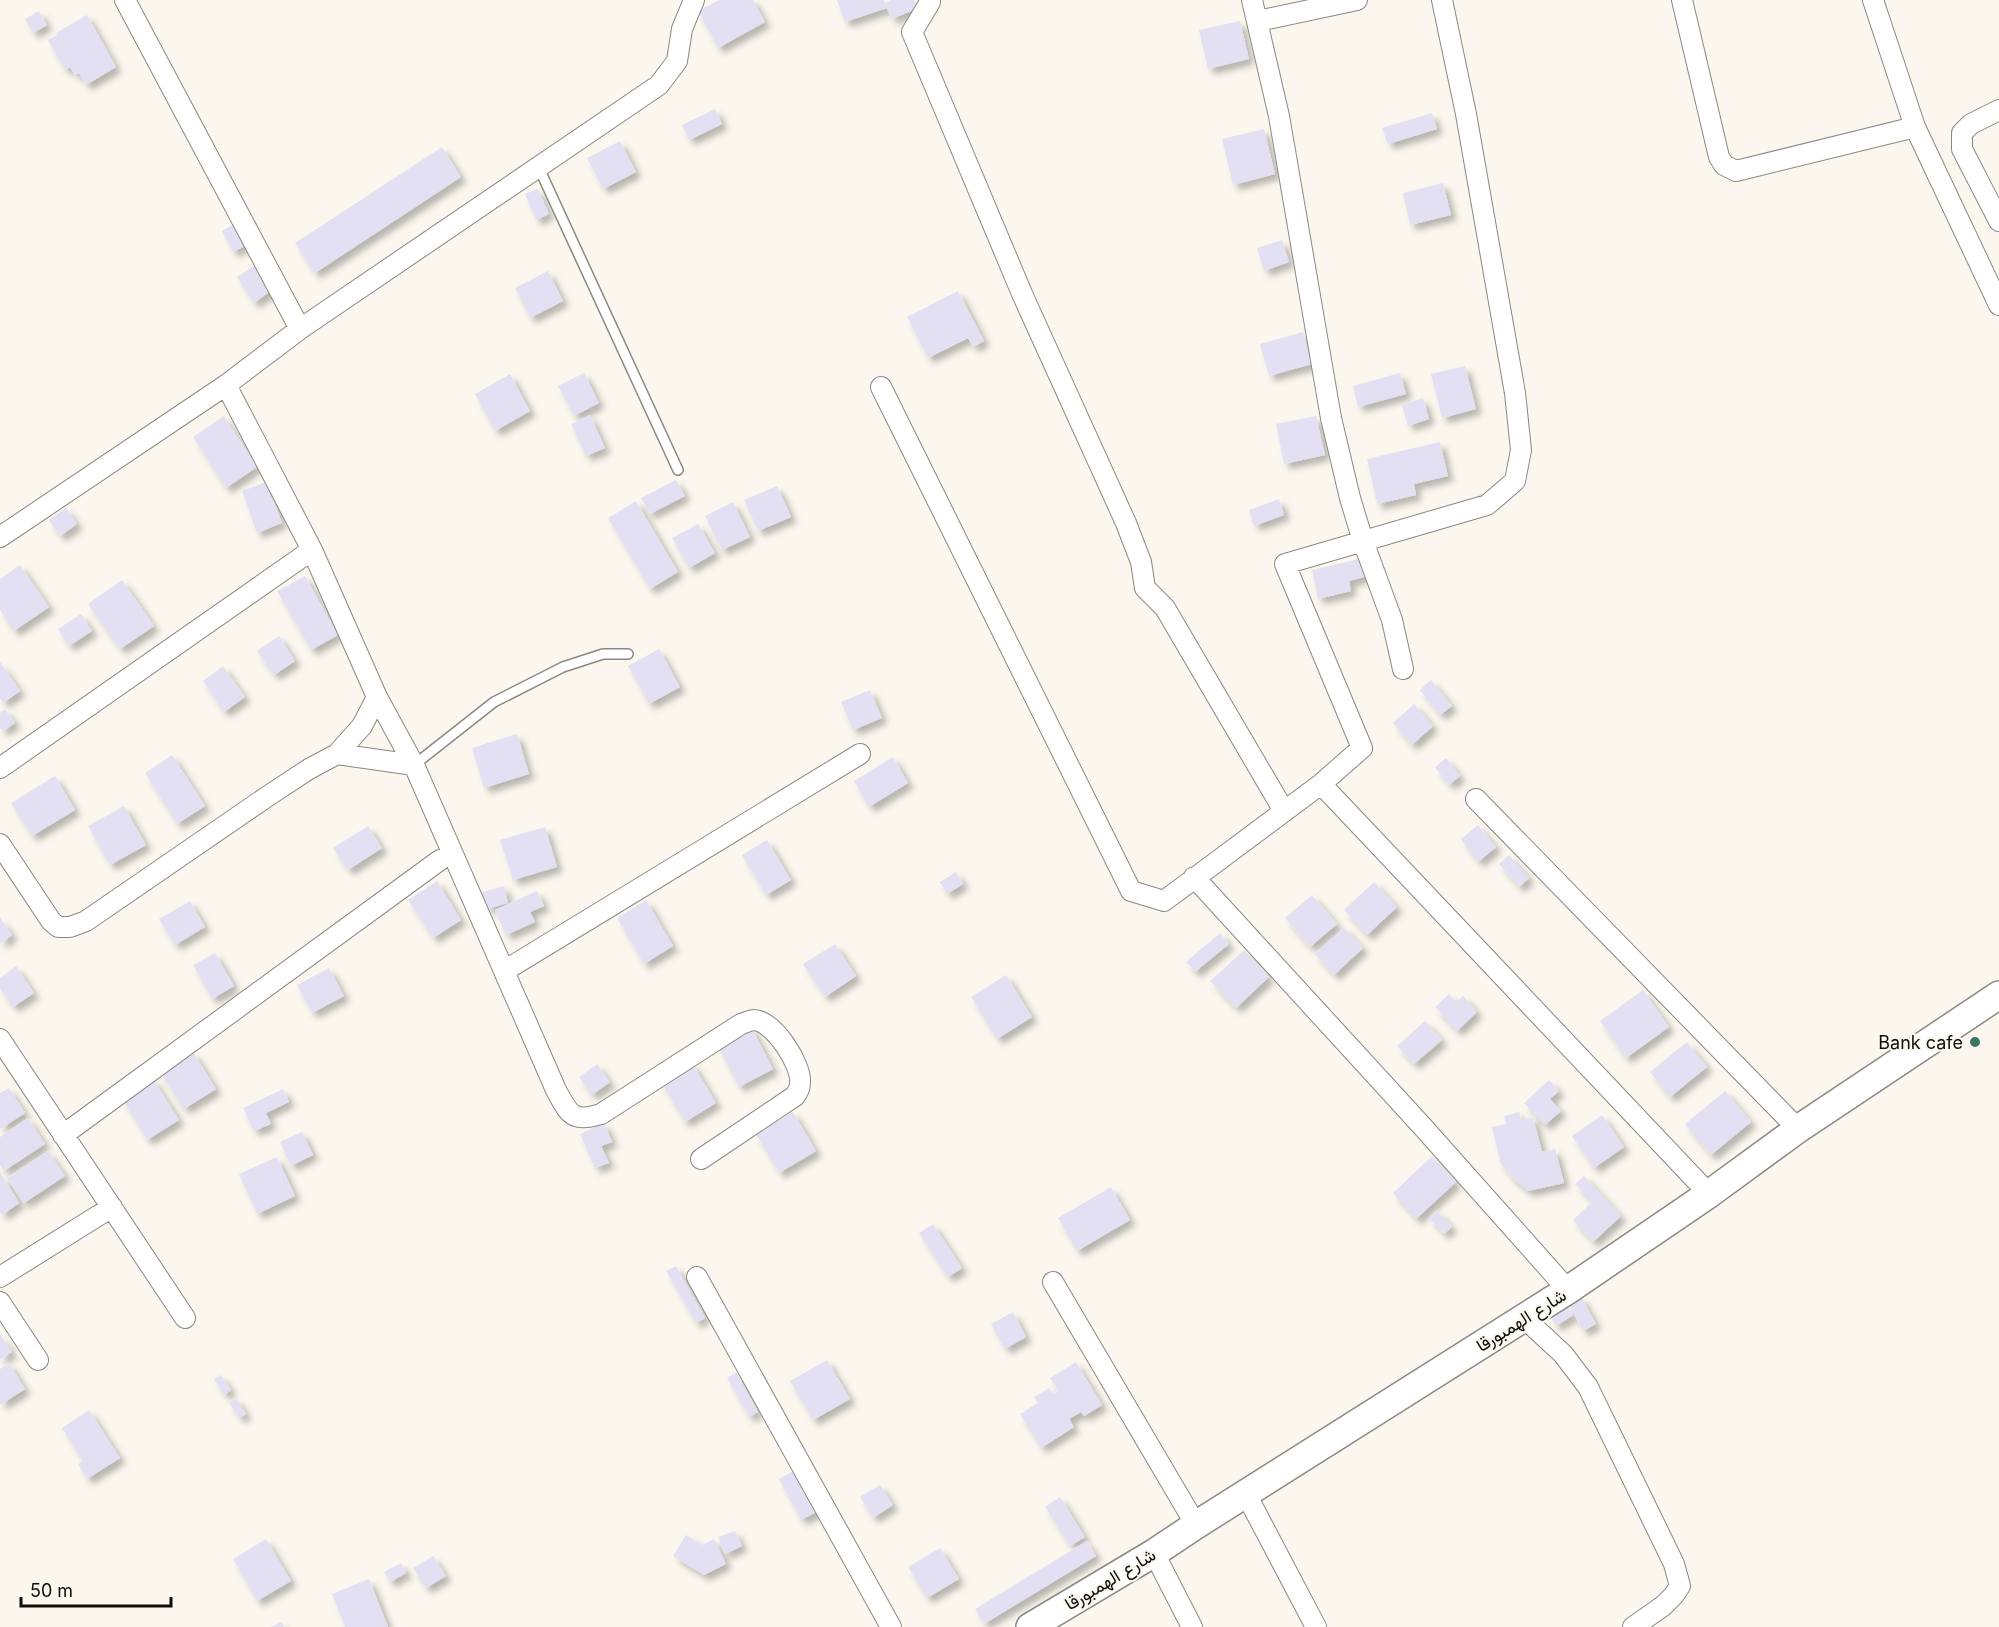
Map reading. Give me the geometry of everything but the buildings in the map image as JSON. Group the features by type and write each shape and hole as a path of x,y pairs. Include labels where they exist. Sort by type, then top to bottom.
{"street":[{"path":"125,0 300,329"},
{"path":"0,537 226,385 300,329 659,85 677,61 682,30 694,0"},
{"path":"930,0 912,32 1023,296 1126,523 1141,562 1145,588 1165,608 1284,812"},
{"path":"1252,0 1279,116 1331,418 1350,498 1392,620 1403,669"},
{"path":"1258,21 1357,0"},
{"path":"881,387 1131,891 1164,901 1321,784 1362,748 1285,564 1487,505 1515,481 1521,450 1515,393 1466,114 1442,0"},
{"path":"1682,0 1719,157 1729,170 1736,171 1915,127"},
{"path":"1873,0 1915,127 1999,305"},
{"path":"1999,110 1971,124 1962,133 1962,149 1999,221"},
{"path":"226,385 312,550 377,697 414,765 556,1090 568,1112 586,1119 601,1114 741,1024 753,1020 773,1030 786,1046 801,1082 795,1096 701,1159"},
{"path":"0,768 312,550"},
{"path":"0,844 51,921 58,927 70,927 86,921 309,769 337,754 362,726 377,697"},
{"path":"337,754 414,765"},
{"path":"504,971 860,754"},
{"path":"1321,784 1709,1194"},
{"path":"1476,799 1798,1129"},
{"path":"63,1135 440,860"},
{"path":"1194,877 1422,1126 1568,1290"},
{"name":"شارع الهمبورقا","path":"1030,1627 1154,1554 1196,1525 1568,1290 1709,1194 1798,1129 1999,994"},
{"path":"0,1039 185,1318"},
{"path":"0,1277 112,1206"},
{"path":"697,1278 891,1627"},
{"path":"1053,1282 1196,1525"},
{"path":"0,1302 38,1360"},
{"path":"1524,1318 1563,1354 1582,1377 1674,1563 1680,1586 1674,1595 1633,1627"},
{"path":"1246,1494 1316,1627"},
{"path":"1154,1554 1192,1627"}],"lane":[{"path":"538,166 678,470"},
{"path":"414,765 494,702 553,672 603,654 628,654"}],"place":[{"name":"Bank cafe","path":"1975,1042"}]}
